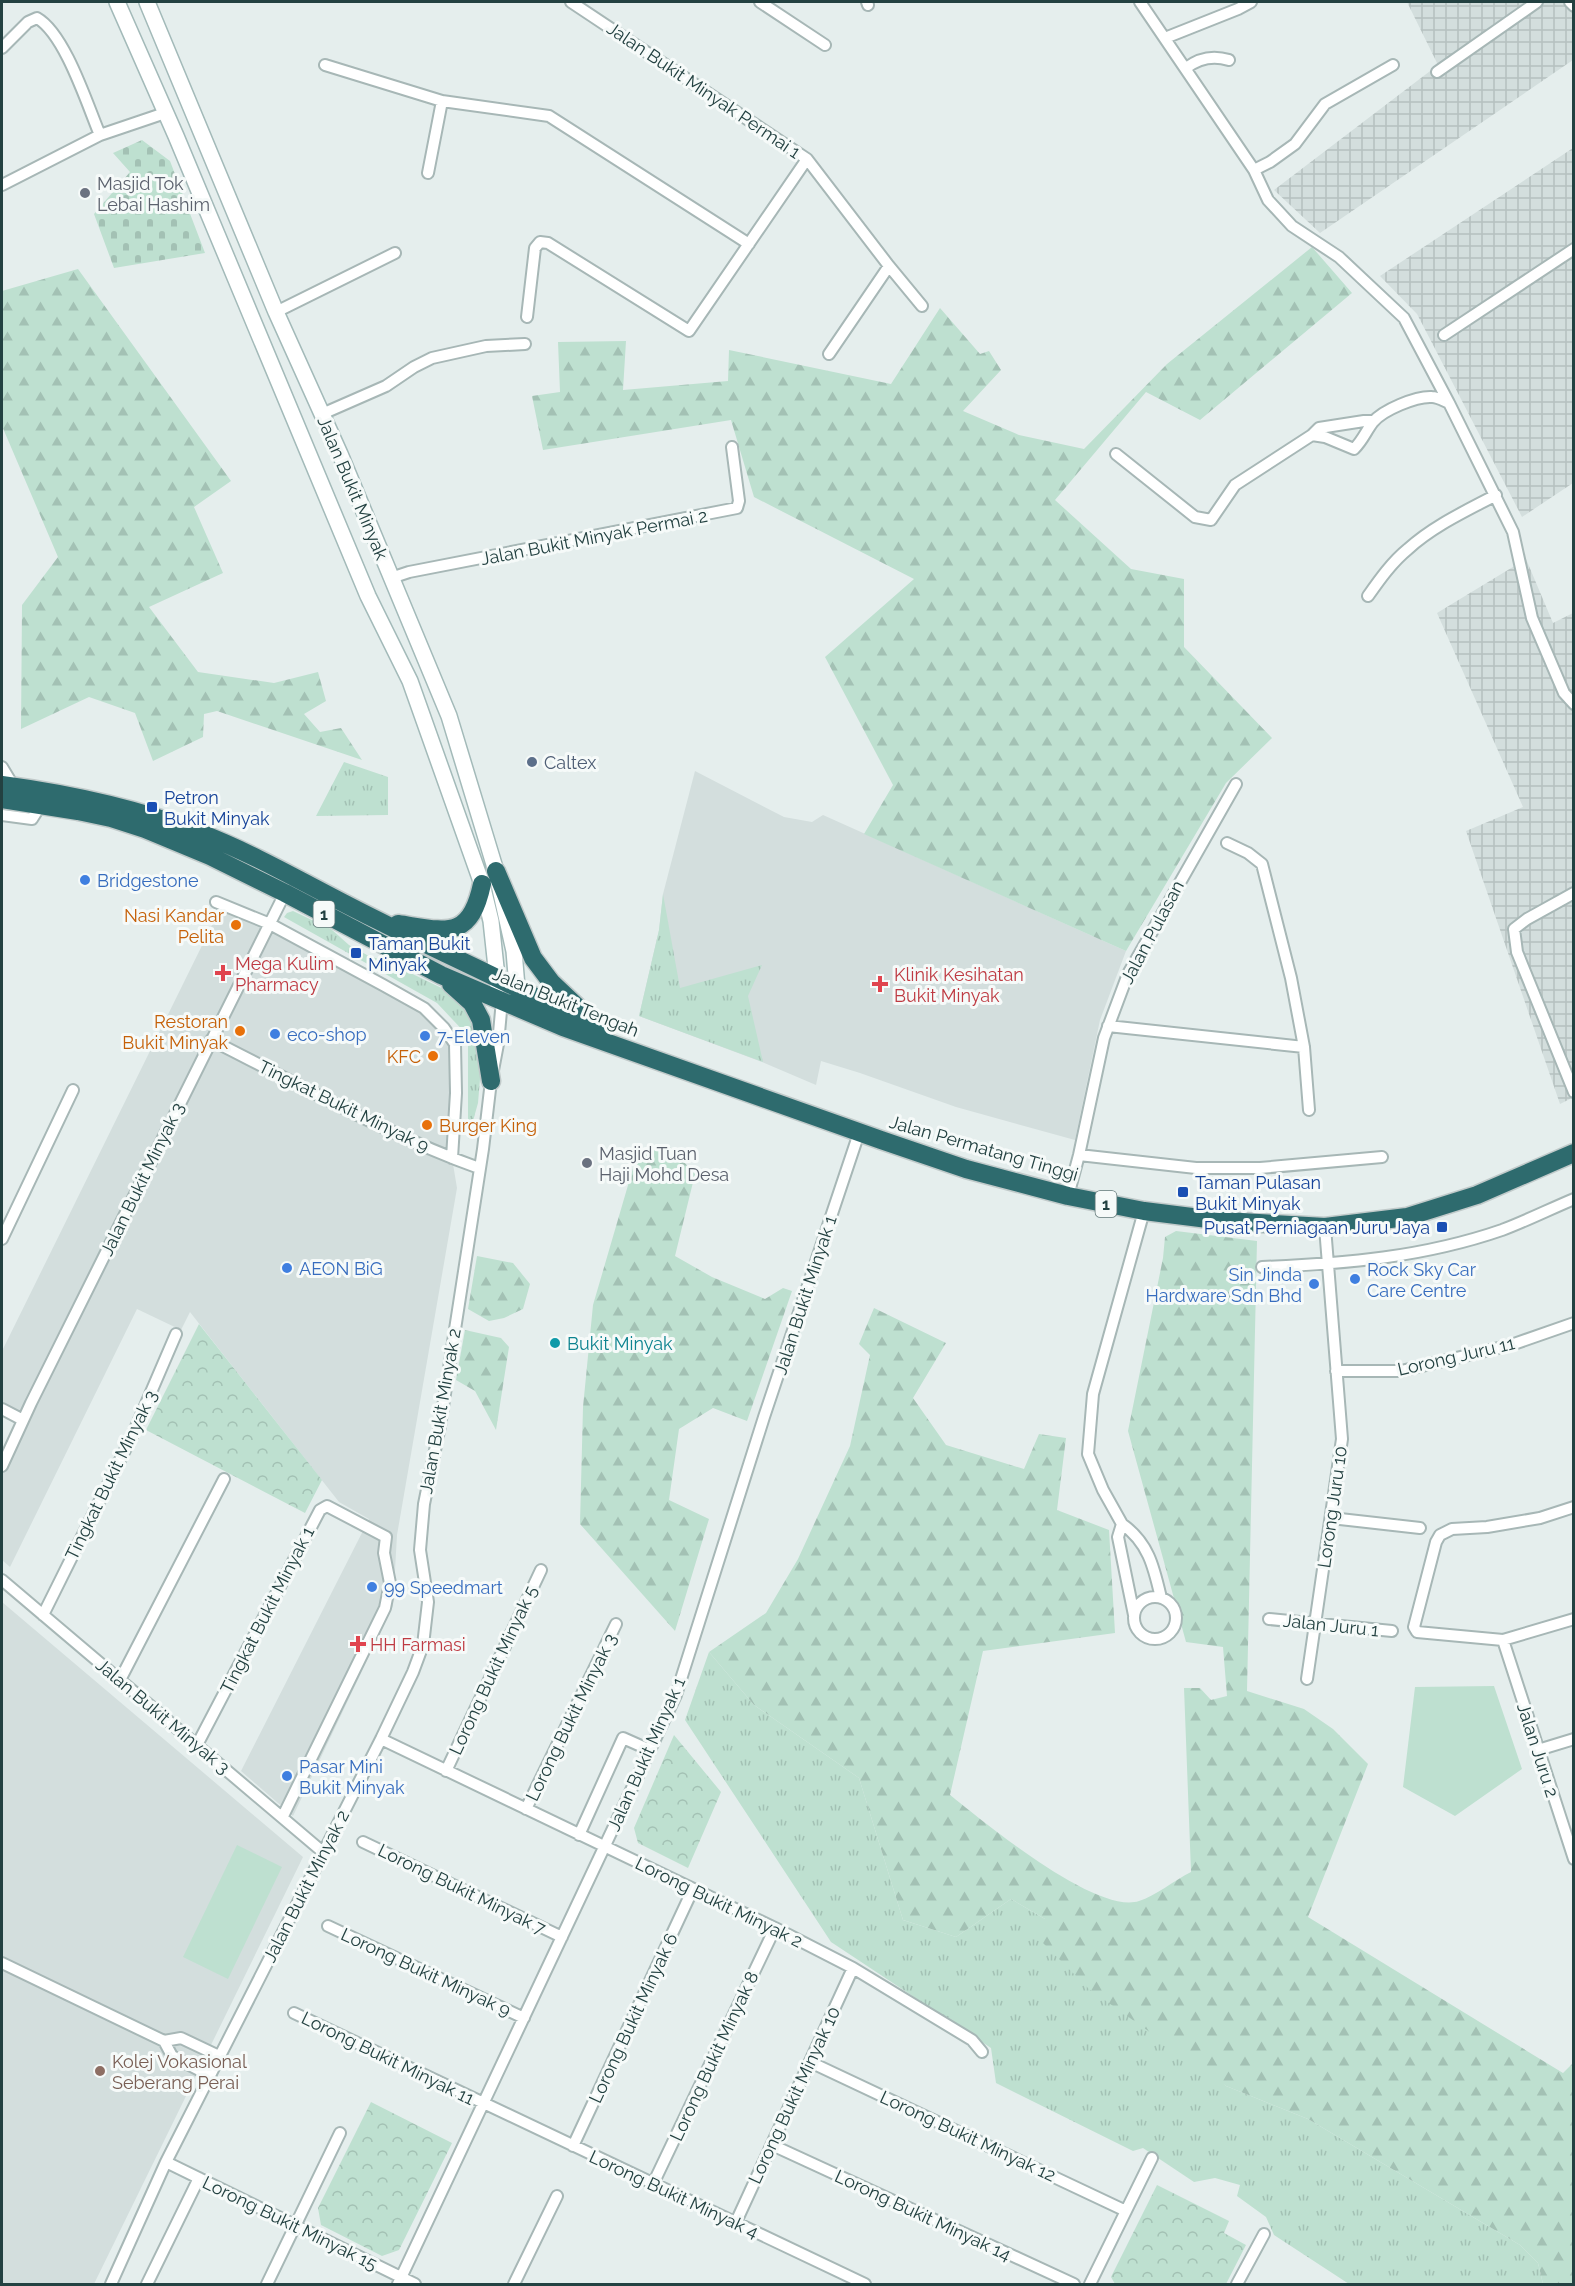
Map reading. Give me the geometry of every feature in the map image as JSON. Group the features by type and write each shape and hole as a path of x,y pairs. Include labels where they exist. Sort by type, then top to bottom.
{"highway":[{"name":"Jalan Bukit Tengah","path":"6,790 36,805 111,818 145,829 210,856 441,975 511,997 563,1027 639,1054"},
{"name":"Jalan Bukit Tengah","path":"6,790 108,803 199,833 496,976 511,997"},
{"path":"496,871 532,958 541,971 586,1016 639,1054"},
{"path":"379,921 444,931 460,926 472,916 478,903 482,884"},
{"path":"441,975 472,1003 481,1020 491,1081"},
{"name":"Jalan Permatang Tinggi","path":"639,1054 966,1169 1068,1196 1144,1211 1234,1222 1325,1227 1407,1217 1477,1195 1572,1152"}],"main road":[{"name":"Jalan Bukit Minyak","path":"117,2 268,353 368,596 410,681 482,884 491,921 496,976"},
{"name":"Jalan Bukit Minyak","path":"147,2 276,312 322,414 449,716 496,871 514,951 511,997"},
{"path":"254,322 263,325 272,320 276,312"},
{"path":"268,353 274,341 283,337 289,340"}],"street":[{"name":"Jalan Bukit Minyak Permai 1","path":"571,2 807,159 922,306"},
{"path":"760,2 825,45"},
{"path":"1140,2 1254,170 1268,200 1292,226 1339,258 1404,318 1513,532 1532,618 1564,693 1574,704"},
{"path":"1165,38 1251,2"},
{"path":"1437,72 1537,2"},
{"path":"1570,2 1574,6"},
{"path":"2,48 28,22 37,18 47,24 72,67 100,135"},
{"path":"1186,68 1195,61 1208,58 1218,57 1229,60"},
{"path":"325,65 442,100 549,116 749,244"},
{"path":"1254,170 1270,162 1295,144 1325,104 1393,65"},
{"path":"428,173 442,100"},
{"path":"2,185 100,135 165,113"},
{"path":"527,317 535,248 540,242 548,243 689,331 807,159"},
{"path":"1444,335 1574,249"},
{"path":"276,312 395,253"},
{"path":"829,354 889,266"},
{"path":"322,414 386,386 432,358 486,346 525,344"},
{"path":"1312,435 1325,437 1354,449 1365,438 1373,422 1398,406 1420,398 1434,397 1449,403"},
{"path":"1116,454 1195,518 1211,520 1235,485 1320,428 1364,421 1373,422"},
{"name":"Jalan Bukit Minyak Permai 2","path":"391,578 408,572 737,508 739,501 732,447"},
{"path":"1368,596 1392,564 1408,548 1429,532 1496,495"},
{"path":"2,767 6,790"},
{"name":"Jalan Pulasan","path":"1068,1196 1104,1038 1132,966 1236,784"},
{"path":"2,815 32,819 37,811 36,805"},
{"path":"1227,843 1248,853 1262,864 1291,978 1304,1047 1309,1110"},
{"name":"Jalan Bukit Minyak 3","path":"2,1466 285,893"},
{"path":"1573,1088 1517,952 1514,929 1527,919 1574,893"},
{"path":"216,902 270,924 424,1008 444,1028 455,1044 456,1093 452,1158"},
{"name":"Jalan Bukit Minyak 2","path":"111,2284 166,2162 381,1739 413,1672 423,1645 428,1602 420,1550 424,1504 440,1426 491,1081 511,997"},
{"path":"1108,1026 1304,1047"},
{"name":"Tingkat Bukit Minyak 9","path":"211,1040 382,1126 479,1168"},
{"path":"2,1239 73,1090"},
{"name":"Jalan Bukit Minyak 1","path":"400,2281 676,1695 761,1426 859,1133"},
{"path":"1079,1155 1196,1168 1260,1168 1382,1157"},
{"path":"1262,1267 1329,1265 1406,1255 1503,1229 1574,1199"},
{"path":"1144,1211 1093,1394 1088,1454 1102,1490 1122,1524 1134,1533 1153,1562 1161,1598"},
{"name":"Lorong Juru 10","path":"1307,1679 1342,1439 1325,1227"},
{"name":"Lorong Juru 11","path":"1336,1371 1401,1371 1511,1345 1574,1323"},
{"name":"Tingkat Bukit Minyak 3","path":"43,1615 133,1434 176,1334"},
{"path":"2,1409 23,1420"},
{"path":"120,1680 224,1479"},
{"name":"Tingkat Bukit Minyak 1","path":"197,1745 320,1510 327,1506 386,1537 384,1552 390,1583 385,1608 283,1816"},
{"path":"1574,1507 1540,1518 1452,1529 1440,1535 1436,1542 1414,1631 1503,1640 1574,1619"},
{"path":"1331,1518 1420,1528"},
{"path":"1122,1524 1118,1537 1135,1625 1144,1636 1157,1639 1170,1632 1175,1620 1172,1606 1161,1598 1154,1597 1141,1602 1134,1615"},
{"name":"Lorong Bukit Minyak 5","path":"446,1771 541,1570"},
{"name":"Jalan Bukit Minyak 3","path":"2,1580 324,1853"},
{"name":"Jalan Juru 1","path":"1269,1619 1392,1631"},
{"name":"Lorong Bukit Minyak 3","path":"526,1809 616,1624"},
{"name":"Jalan Juru 2","path":"1503,1640 1572,1846 1574,1859"},
{"path":"579,1835 623,1738 650,1750"},
{"name":"Lorong Bukit Minyak 2","path":"381,1739 775,1928 853,1968 972,2040 982,2052"},
{"path":"1538,1750 1574,1739"},
{"name":"Lorong Bukit Minyak 7","path":"363,1842 562,1938"},
{"name":"Lorong Bukit Minyak 6","path":"573,2146 693,1889"},
{"name":"Lorong Bukit Minyak 9","path":"328,1926 524,2018"},
{"name":"Lorong Bukit Minyak 8","path":"654,2184 775,1928"},
{"path":"2,1963 164,2041 181,2038 219,2056"},
{"name":"Lorong Bukit Minyak 10","path":"736,2222 853,1968"},
{"name":"Lorong Bukit Minyak 11","path":"294,2013 483,2104"},
{"path":"164,2041 172,2056 209,2075"},
{"name":"Lorong Bukit Minyak 12","path":"810,2062 1126,2211"},
{"name":"Lorong Bukit Minyak 4","path":"483,2104 865,2284"},
{"path":"267,2284 340,2133"},
{"name":"Lorong Bukit Minyak 14","path":"772,2145 1074,2284"},
{"path":"1090,2284 1152,2158"},
{"name":"Lorong Bukit Minyak 15","path":"166,2162 400,2281 415,2284"},
{"path":"147,2284 199,2178"},
{"path":"514,2284 557,2196"},
{"path":"1237,2284 1264,2234"}],"shaded area":[{"path":"1407,2 1573,2 1573,60 1320,233 1274,190 1438,65"},
{"path":"1573,148 1573,483 1522,517 1417,314 1380,276"},
{"path":"1526,559 1553,623 1573,613 1574,1097 1560,1104 1466,831 1523,807 1437,613"},
{"name":"Klinik Kesihatan Bukit Minyak","path":"695,771 784,817 812,822 823,815 1126,951 1100,1020 1075,1140 956,1107 821,1061 816,1085 762,1062 639,1016 659,930 663,894"},
{"path":"222,905 424,1008 455,1044 452,1158 457,1188 397,1535 393,1606 293,1816 241,1771 369,1519 339,1502 190,1312 181,1330 137,1309 10,1567 2,1560 2,1466 23,1420 2,1409 2,1351"},
{"name":"Kolej Vokasional Seberang Perai","path":"2,1602 303,1857 94,2284 2,2284"}],"green space":[{"path":"142,140 170,161 205,253 114,268 94,214 130,172 113,153"},
{"path":"1312,247 1352,293 1200,420 1146,392 1055,500 1131,569 1184,579 1184,647 1272,738 1226,783 1126,951 864,834 893,785 825,657 914,579 754,497 731,420 543,450 532,396 560,392 558,342 626,341 623,390 728,381 729,350 891,384 940,308 980,354 989,351 1001,370 963,411 1019,435 1084,449 1167,364"},
{"path":"78,269 231,481 194,507 223,573 149,607 198,672 274,683 318,672 326,701 304,714 320,732 341,728 362,760 217,711 204,714 203,737 153,761 135,713 89,697 21,729 22,605 58,557 2,426 2,291"},
{"path":"344,762 388,777 388,815 316,816"},
{"path":"663,894 680,988 762,965 748,996 763,1062 639,1016 659,930"},
{"path":"293,911 331,929 349,945 367,955 392,964 456,995 467,1003 482,1055 478,1103 468,1139 468,1036 437,1003 284,917"},
{"path":"670,1147 695,1174 675,1256 712,1277 765,1299 783,1288 792,1291 747,1421 713,1408 679,1429 669,1500 709,1519 675,1631 580,1524 583,1407 593,1305 638,1151"},
{"path":"1176,1231 1257,1241 1247,1691 1304,1709 1333,1729 1368,1764 1308,1917 1563,2073 1573,2063 1573,2284 1543,2284 1538,2263 1520,2245 1308,2119 1226,2086 1089,1989 1041,1941 1045,1919 1011,1899 956,1937 903,1920 859,1778 754,1705 709,1652 766,1613 798,1559 850,1446 870,1355 859,1344 874,1308 946,1343 913,1398 946,1445 1024,1469 1039,1434 1066,1438 1057,1510 1109,1530 1115,1633 983,1651 950,1795 1013,1844 1069,1881 1120,1902 1139,1901 1191,1872 1184,1688 1200,1688 1211,1700 1227,1696 1223,1647 1186,1642 1128,1431 1163,1258 1165,1237"},
{"path":"477,1256 513,1263 530,1284 523,1309 504,1318 489,1321 468,1309"},
{"path":"199,1324 322,1480 305,1513 146,1430"},
{"path":"465,1330 501,1338 509,1347 496,1430 475,1391 456,1380"},
{"path":"709,1652 754,1705 859,1778 903,1920 956,1937 1011,1899 1045,1919 1226,2086 1308,2119 1520,2245 1538,2263 1543,2284 1349,2284 1274,2235 1266,2217 1237,2196 1240,2185 1215,2178 1194,2182 1143,2148 1133,2151 996,2083 991,2048 831,1942 685,1720"},
{"path":"1494,1686 1522,1769 1455,1816 1403,1787 1415,1687"},
{"path":"674,1735 721,1792 688,1868 638,1843 634,1828"},
{"path":"237,1845 282,1867 228,1979 183,1957"},
{"path":"371,2102 452,2143 399,2250 382,2256 321,2225 318,2208"},
{"path":"1157,2185 1229,2221 1224,2233 1246,2245 1226,2284 1115,2284 1111,2277"}],"place":[{"name":"Masjid Tok Lebai Hashim","path":"85,193"},
{"name":"Caltex","path":"532,762"},
{"name":"Petron Bukit Minyak","path":"152,807"},
{"name":"Bridgestone","path":"85,880"},
{"name":"Nasi Kandar Pelita","path":"236,925"},
{"name":"Taman Bukit Minyak","path":"356,953"},
{"name":"Mega Kulim Pharmacy","path":"223,973"},
{"name":"Klinik Kesihatan Bukit Minyak","path":"880,984"},
{"name":"Restoran Bukit Minyak","path":"240,1031"},
{"name":"eco-shop","path":"275,1034"},
{"name":"7-Eleven","path":"425,1036"},
{"name":"KFC","path":"433,1056"},
{"name":"Burger King","path":"427,1125"},
{"name":"Masjid Tuan Haji Mohd Desa","path":"587,1163"},
{"name":"Taman Pulasan Bukit Minyak","path":"1183,1192"},
{"name":"Pusat Perniagaan Juru Jaya","path":"1442,1227"},
{"name":"AEON BiG","path":"287,1268"},
{"name":"Rock Sky Car Care Centre","path":"1355,1279"},
{"name":"Sin Jinda Hardware Sdn Bhd","path":"1314,1284"},
{"name":"Bukit Minyak","path":"555,1343"},
{"name":"99 Speedmart","path":"372,1587"},
{"name":"HH Farmasi","path":"358,1644"},
{"name":"Pasar Mini Bukit Minyak","path":"287,1776"},
{"name":"Kolej Vokasional Seberang Perai","path":"100,2071"}]}
